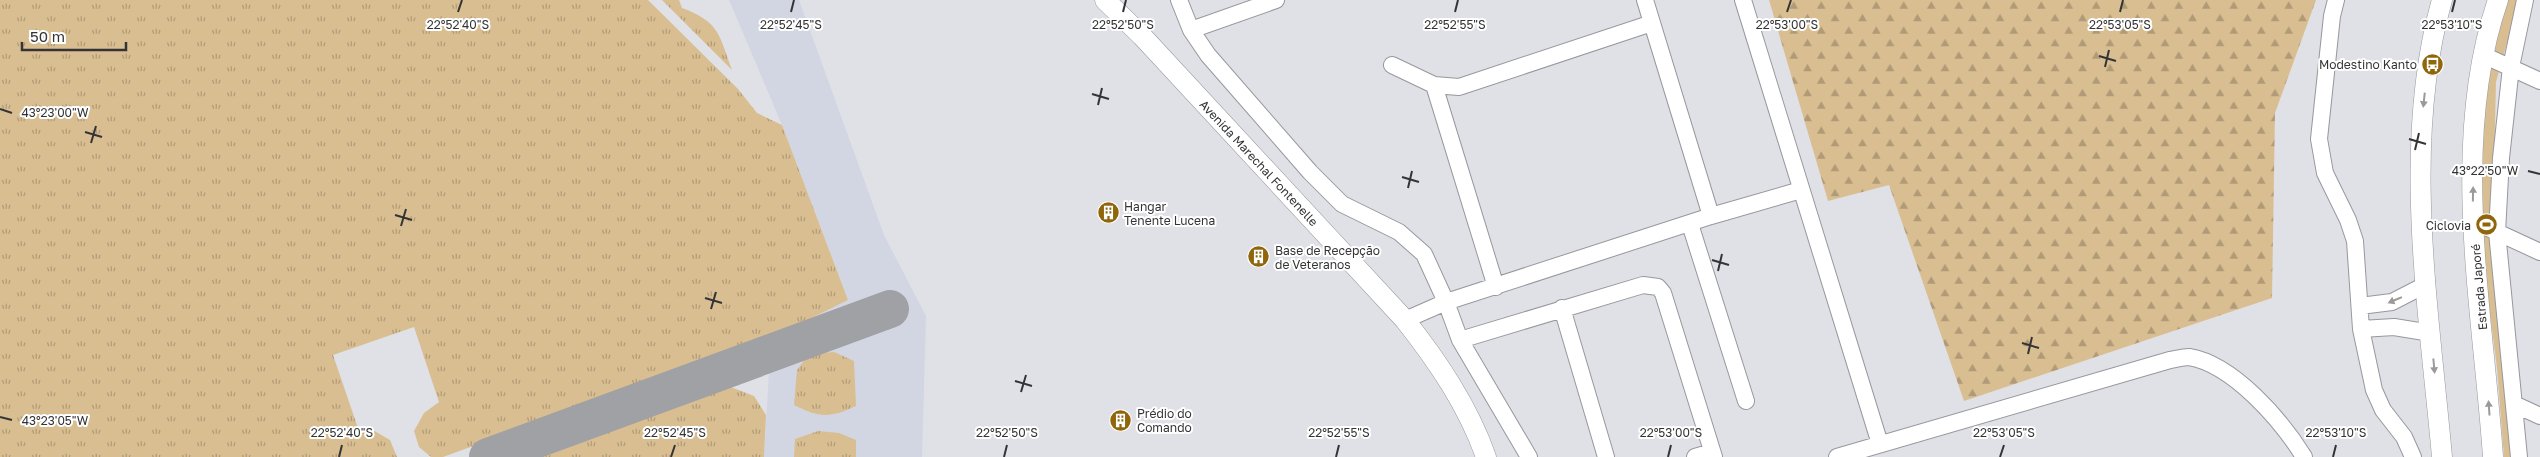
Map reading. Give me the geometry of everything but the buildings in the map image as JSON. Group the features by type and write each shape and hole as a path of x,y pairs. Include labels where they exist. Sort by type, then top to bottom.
{"main road":[{"name":"Avenida Marechal Fontenelle","path":"1105,0 1148,43 1405,320 1446,378 1476,429 1486,457"},
{"path":"2442,0 2429,57 2423,115 2420,202 2442,457"},
{"name":"Estrada Japoré","path":"2492,457 2472,221 2476,116 2483,56 2498,0"}],"street":[{"path":"1179,0 1191,30 1208,55 1273,130 1342,204 1399,232 1424,254 1446,302 1460,340 1529,457"},
{"path":"1191,30 1276,0"},
{"path":"1645,0 1711,216"},
{"path":"1742,0 1880,444"},
{"path":"2336,0 2332,16 2319,139 2325,173 2348,220 2355,241 2361,329 2374,390 2383,410 2404,437 2412,457"},
{"name":"Estrada Japoré","path":"2519,457 2497,232 2501,158 2511,67 2525,0"},
{"path":"1392,65 1434,85 1459,87 1652,23"},
{"path":"2483,56 2540,81"},
{"path":"1434,85 1496,287"},
{"path":"1405,320 1446,302 1711,216 1801,190"},
{"path":"2472,221 2540,252"},
{"path":"1690,224 1746,400"},
{"path":"2360,306 2392,302 2427,284"},
{"path":"1460,340 1643,285 1658,287 1663,293 1713,454 1695,457"},
{"path":"1562,308 1606,457"},
{"path":"2361,329 2394,327 2431,334"},
{"path":"1837,457 2170,360 2187,357 2222,370 2237,382 2263,406 2295,442 2304,457"},
{"path":"2514,404 2540,416"}],"shaded area":[{"path":"729,0 799,0 884,235 926,316 922,457 764,457 771,338 848,300 782,125"}],"green space":[{"path":"0,0 648,0 738,89 757,113 782,125 848,300 771,338 443,457 431,457 419,447 414,431 424,413 439,402 414,327 333,355 360,434 371,429 390,440 397,457 0,457"},
{"path":"662,0 679,0 682,8 695,13 711,25 720,39 732,70"},
{"path":"1769,0 2316,0 2275,113 2272,298 1964,401 1889,185 1828,201"},
{"name":"Ciclovia","path":"2507,0 2519,0 2496,82 2493,209 2513,457 2504,457 2497,368 2477,211 2486,80"},
{"path":"834,352 854,361 856,406 839,413 825,415 794,405 797,370 809,354"},
{"path":"728,386 754,396 766,415 764,457 540,457"},
{"path":"818,431 839,433 856,440 856,457 794,457 795,439"}],"taxiway":[{"path":"488,457 890,309"}],"place":[{"name":"Modestino Kanto","path":"2433,64"},
{"name":"Hangar Tenente Lucena","path":"1108,213"},
{"name":"Ciclovia","path":"2487,225"},
{"name":"Base de Recepção de Veteranos","path":"1259,257"},
{"name":"Prédio do Comando","path":"1121,420"}]}
